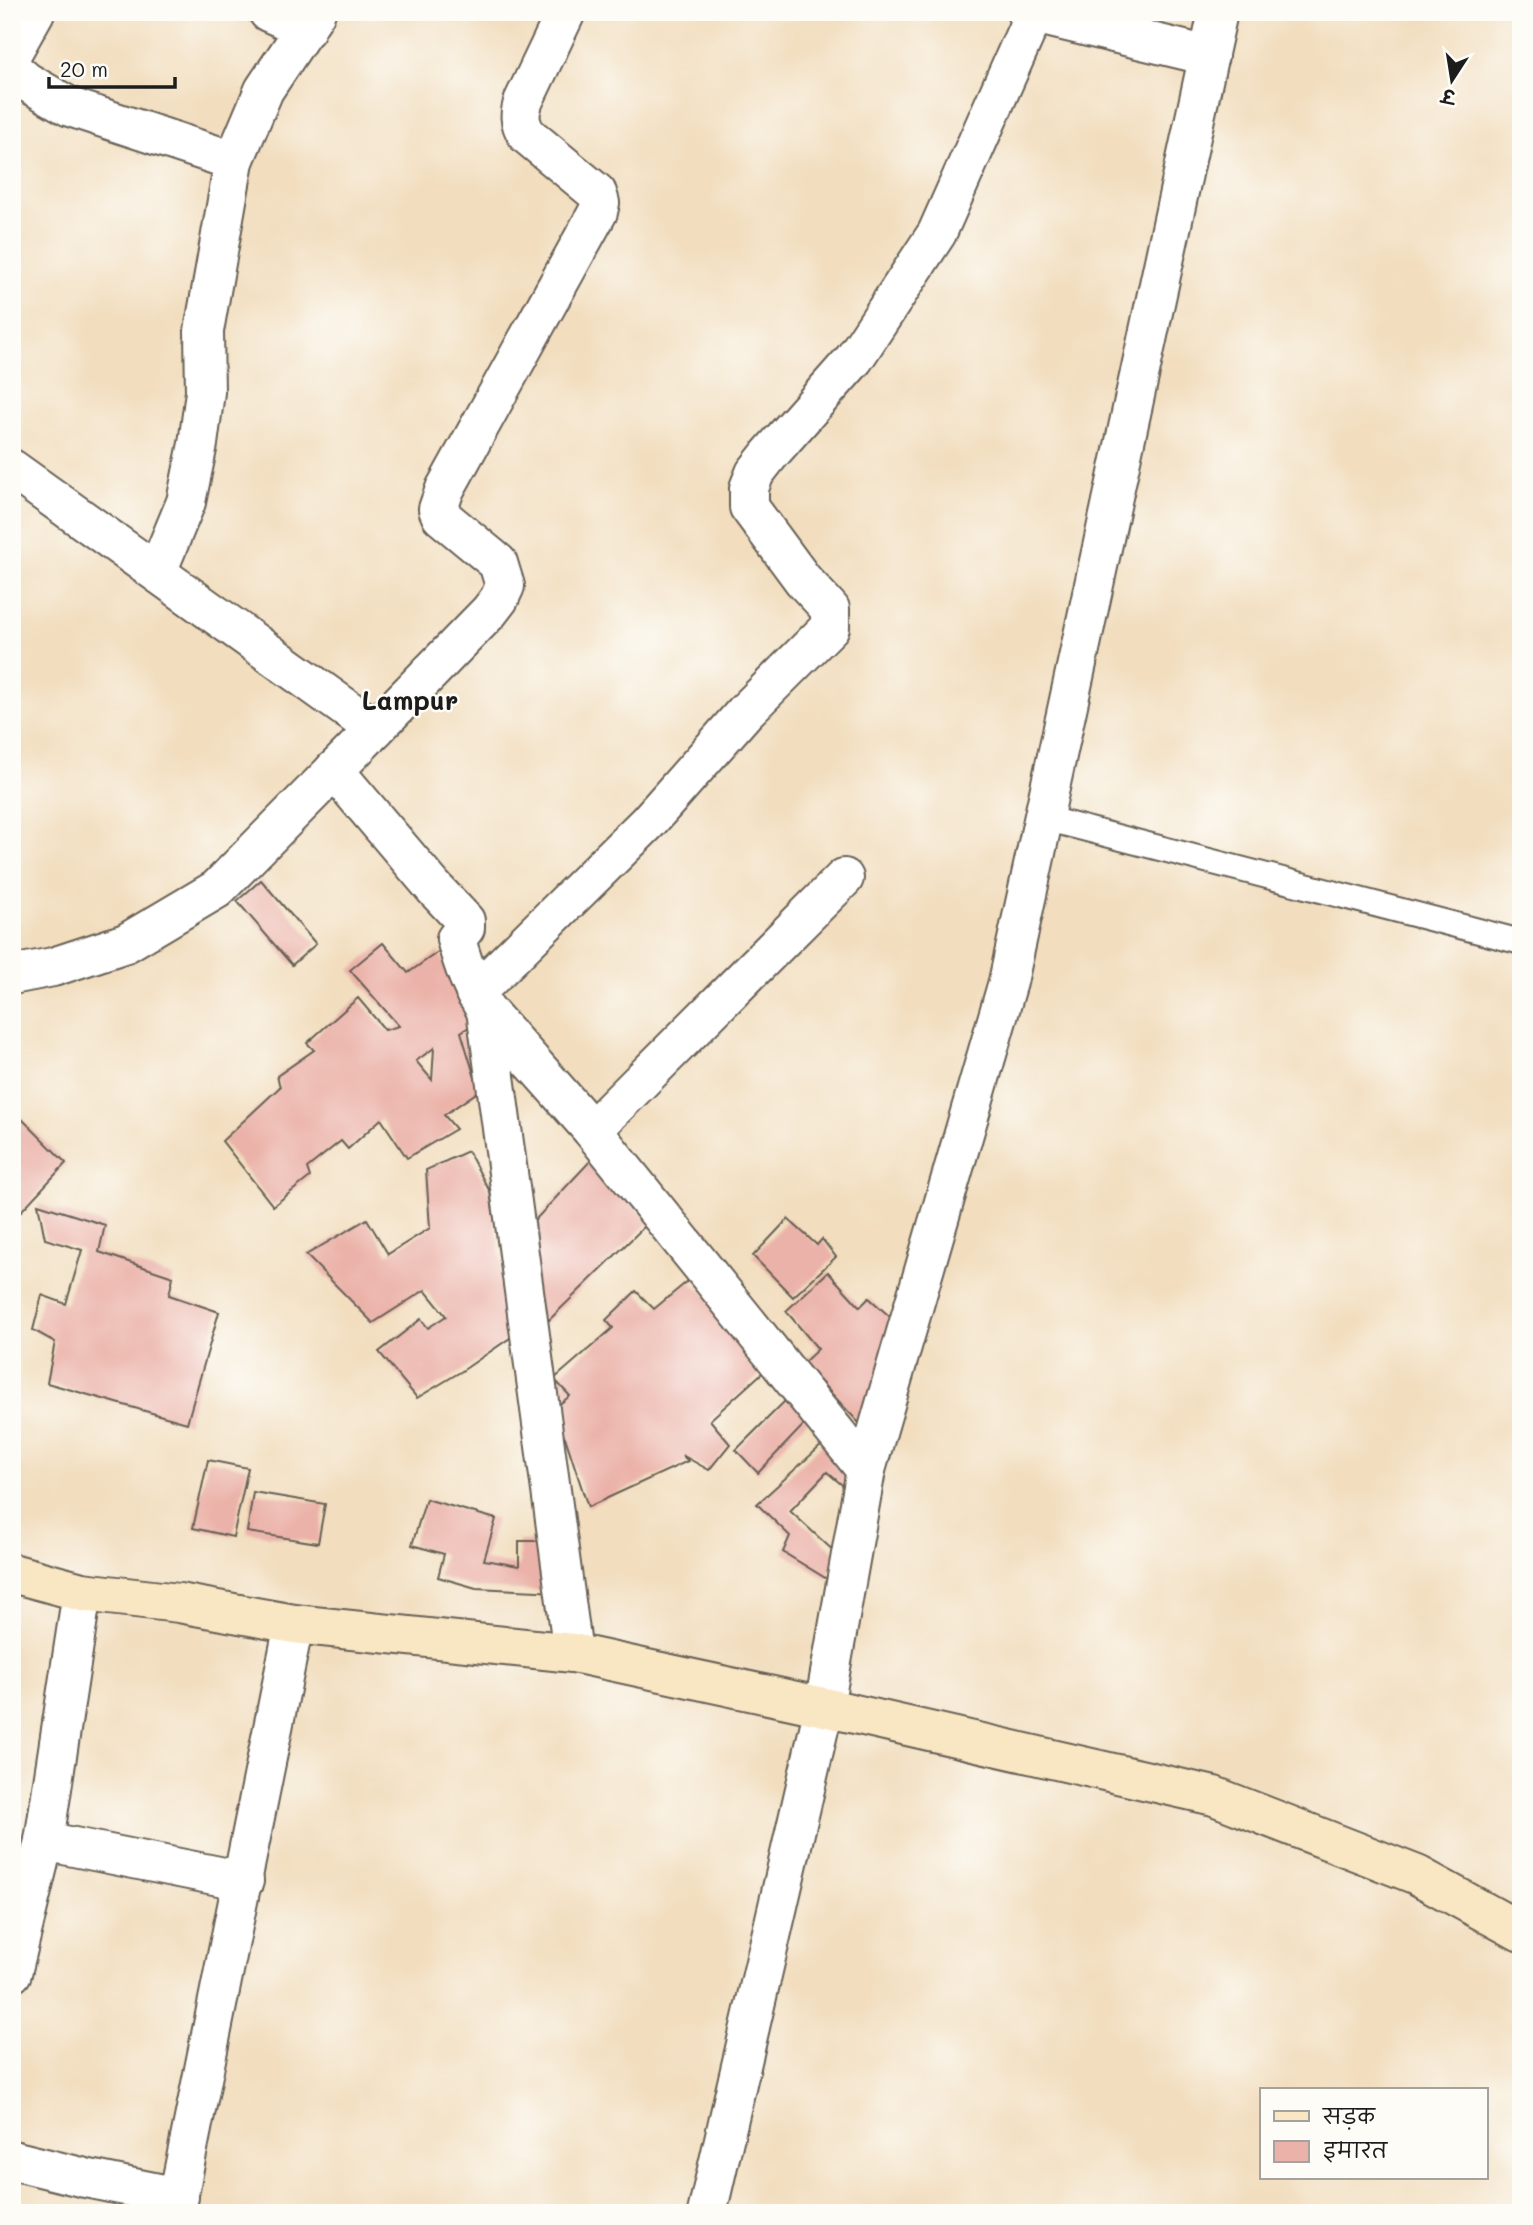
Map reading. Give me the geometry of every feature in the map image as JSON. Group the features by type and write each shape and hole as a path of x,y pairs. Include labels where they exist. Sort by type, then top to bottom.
{"street":[{"path":"12,53 35,12"},
{"path":"157,572 186,502 198,444 205,392 204,331 234,161 264,90 311,21 268,12"},
{"path":"12,975 53,967 126,943 217,889 499,599 505,586 498,563 441,516 438,509 445,489 598,212 600,203 597,193 527,135 521,126 519,114 523,100 565,12"},
{"path":"707,2213 824,1707 866,1469 1008,982 1218,12"},
{"path":"480,1001 648,822 745,712 830,626 830,609 803,580 749,507 749,488 755,473 770,454 853,359 937,233 1030,13 1209,57"},
{"path":"12,69 27,82 70,107 234,161"},
{"path":"12,470 375,729"},
{"path":"334,770 465,921 465,928 456,939 462,962 480,1001 592,1130 866,1469"},
{"path":"592,1130 844,878"},
{"path":"480,1001 573,1654"},
{"path":"12,1573 82,1592 178,1603 294,1624 573,1654 824,1707 1214,1796 1417,1875 1521,1933"},
{"path":"12,1973 44,1841 82,1592"},
{"path":"12,2160 177,2205 294,1624"},
{"path":"44,1841 244,1881"}],"lane":[{"path":"1044,818 1521,942"}],"building":[{"path":"261,880 316,944 292,965 237,901"},
{"path":"383,943 408,973 438,952 471,1003 472,1025 461,1032 479,1091 444,1115 456,1129 407,1158 381,1119 348,1149 341,1141 307,1168 310,1177 273,1206 222,1141 280,1087 277,1076 314,1050 307,1043 358,998 385,1030 399,1026 350,970","holes":["434,1048 432,1080 416,1061"]},
{"path":"12,1109 66,1163 12,1221"},
{"path":"468,1151 490,1192 504,1280 529,1325 417,1398 379,1352 421,1319 428,1328 446,1316 425,1290 373,1323 306,1255 367,1219 388,1254 430,1228 426,1170"},
{"path":"593,1158 649,1222 541,1328 521,1235"},
{"path":"38,1204 105,1225 99,1252 173,1277 169,1295 219,1312 187,1423 47,1383 55,1342 33,1330 42,1295 66,1304 82,1250 45,1239"},
{"path":"788,1219 817,1245 822,1239 836,1257 793,1297 753,1256"},
{"path":"828,1272 860,1307 869,1298 907,1332 875,1440 803,1363 818,1349 786,1311"},
{"path":"689,1280 779,1361 710,1420 730,1444 709,1470 682,1455 688,1461 588,1507 565,1437 547,1414 570,1396 554,1379 613,1328 606,1320 636,1291 654,1309"},
{"path":"795,1391 814,1414 758,1473 736,1450"},
{"path":"825,1442 844,1460 856,1497 827,1472 790,1511 837,1554 827,1579 783,1552 790,1536 757,1504"},
{"path":"208,1460 248,1468 233,1537 193,1528"},
{"path":"253,1492 325,1504 318,1543 247,1532"},
{"path":"426,1499 496,1519 484,1560 519,1566 519,1541 552,1541 558,1592 476,1588 438,1577 444,1554 412,1545"}],"district":[{"name":"Lampur","path":"410,701"}]}
